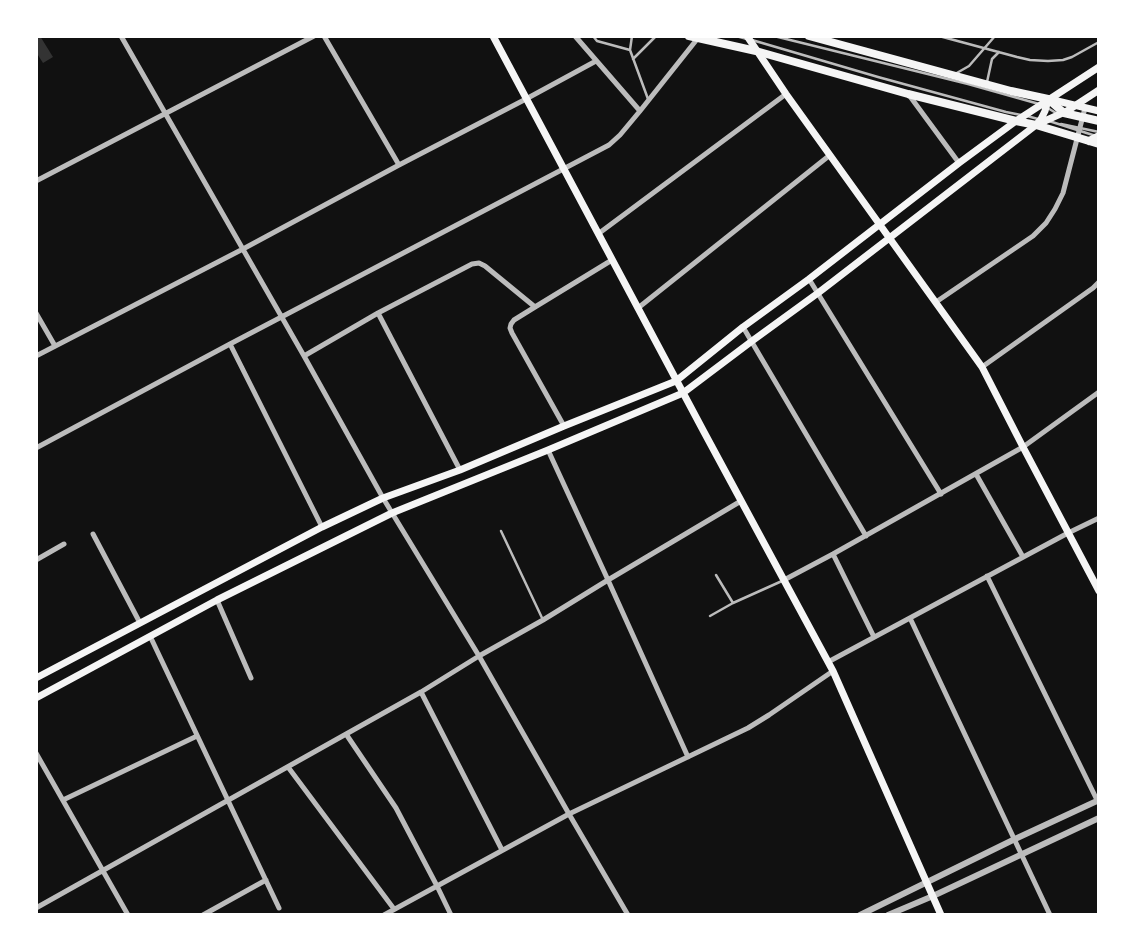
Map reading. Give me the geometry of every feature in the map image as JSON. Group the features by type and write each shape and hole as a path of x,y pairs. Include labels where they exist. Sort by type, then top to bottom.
{"main road":[{"path":"493,36 676,381 833,671 942,915"},
{"path":"689,36 756,51 908,94 1016,121 1042,122 1079,132 1089,141 1099,137"},
{"path":"809,36 986,84 1063,112 1083,115 1099,121"},
{"path":"747,38 982,367 1099,591"},
{"path":"36,678 322,527 384,498 460,470 676,381 958,164 1016,121 1045,104 1099,67"},
{"path":"36,698 217,600 392,513 684,393 1042,122 1076,105 1099,90"},
{"path":"1045,104 1076,105"},
{"path":"1042,122 1045,104"},
{"path":"1076,105 1083,115"},
{"path":"1083,115 1099,111"}],"street":[{"path":"121,36 392,513 479,656 628,915"},
{"path":"36,180 314,36"},
{"path":"324,36 399,165"},
{"path":"575,36 640,111"},
{"path":"36,448 609,145 640,111 698,38"},
{"path":"36,356 526,100 596,61"},
{"path":"598,234 786,94"},
{"path":"908,94 958,164"},
{"path":"936,302 1033,236 1046,223 1056,209 1062,193 1083,115"},
{"path":"638,308 830,155"},
{"path":"564,426 510,328 511,324 514,320 612,260"},
{"path":"304,356 378,313 472,264 479,263 485,266 535,307"},
{"path":"809,279 941,494"},
{"path":"982,367 1099,282"},
{"path":"36,313 55,346"},
{"path":"378,313 460,470"},
{"path":"743,328 866,536"},
{"path":"230,344 322,527"},
{"path":"784,580 1023,447 1099,392"},
{"path":"548,450 688,757"},
{"path":"976,474 1022,557"},
{"path":"36,908 421,692 741,501"},
{"path":"828,662 1022,557 1099,518"},
{"path":"93,534 140,623"},
{"path":"36,560 64,544"},
{"path":"833,554 874,637"},
{"path":"860,915 1014,839 1098,801 987,576"},
{"path":"217,600 251,678"},
{"path":"910,618 1050,915"},
{"path":"150,636 279,908"},
{"path":"384,915 569,814 748,728 833,671"},
{"path":"421,692 502,850"},
{"path":"346,734 396,808 451,915"},
{"path":"63,800 197,736"},
{"path":"36,753 128,915"},
{"path":"288,767 394,909"},
{"path":"893,914 1099,818"},
{"path":"203,915 266,880"}],"lane":[{"path":"593,36 597,40 630,50"},
{"path":"632,36 630,50 649,100"},
{"path":"633,59 656,36"},
{"path":"736,36 1006,112 1026,115 1042,122 1099,137"},
{"path":"774,36 1045,104"},
{"path":"938,36 1030,60 1056,62 1072,57 1099,42"},
{"path":"953,75 969,66 995,36"},
{"path":"986,84 992,59 999,52"},
{"path":"501,531 543,620"},
{"path":"716,576 733,604"},
{"path":"710,616 784,580"}],"shaded area":[{"path":"36,36 40,36 53,57 43,63 36,52"}]}
